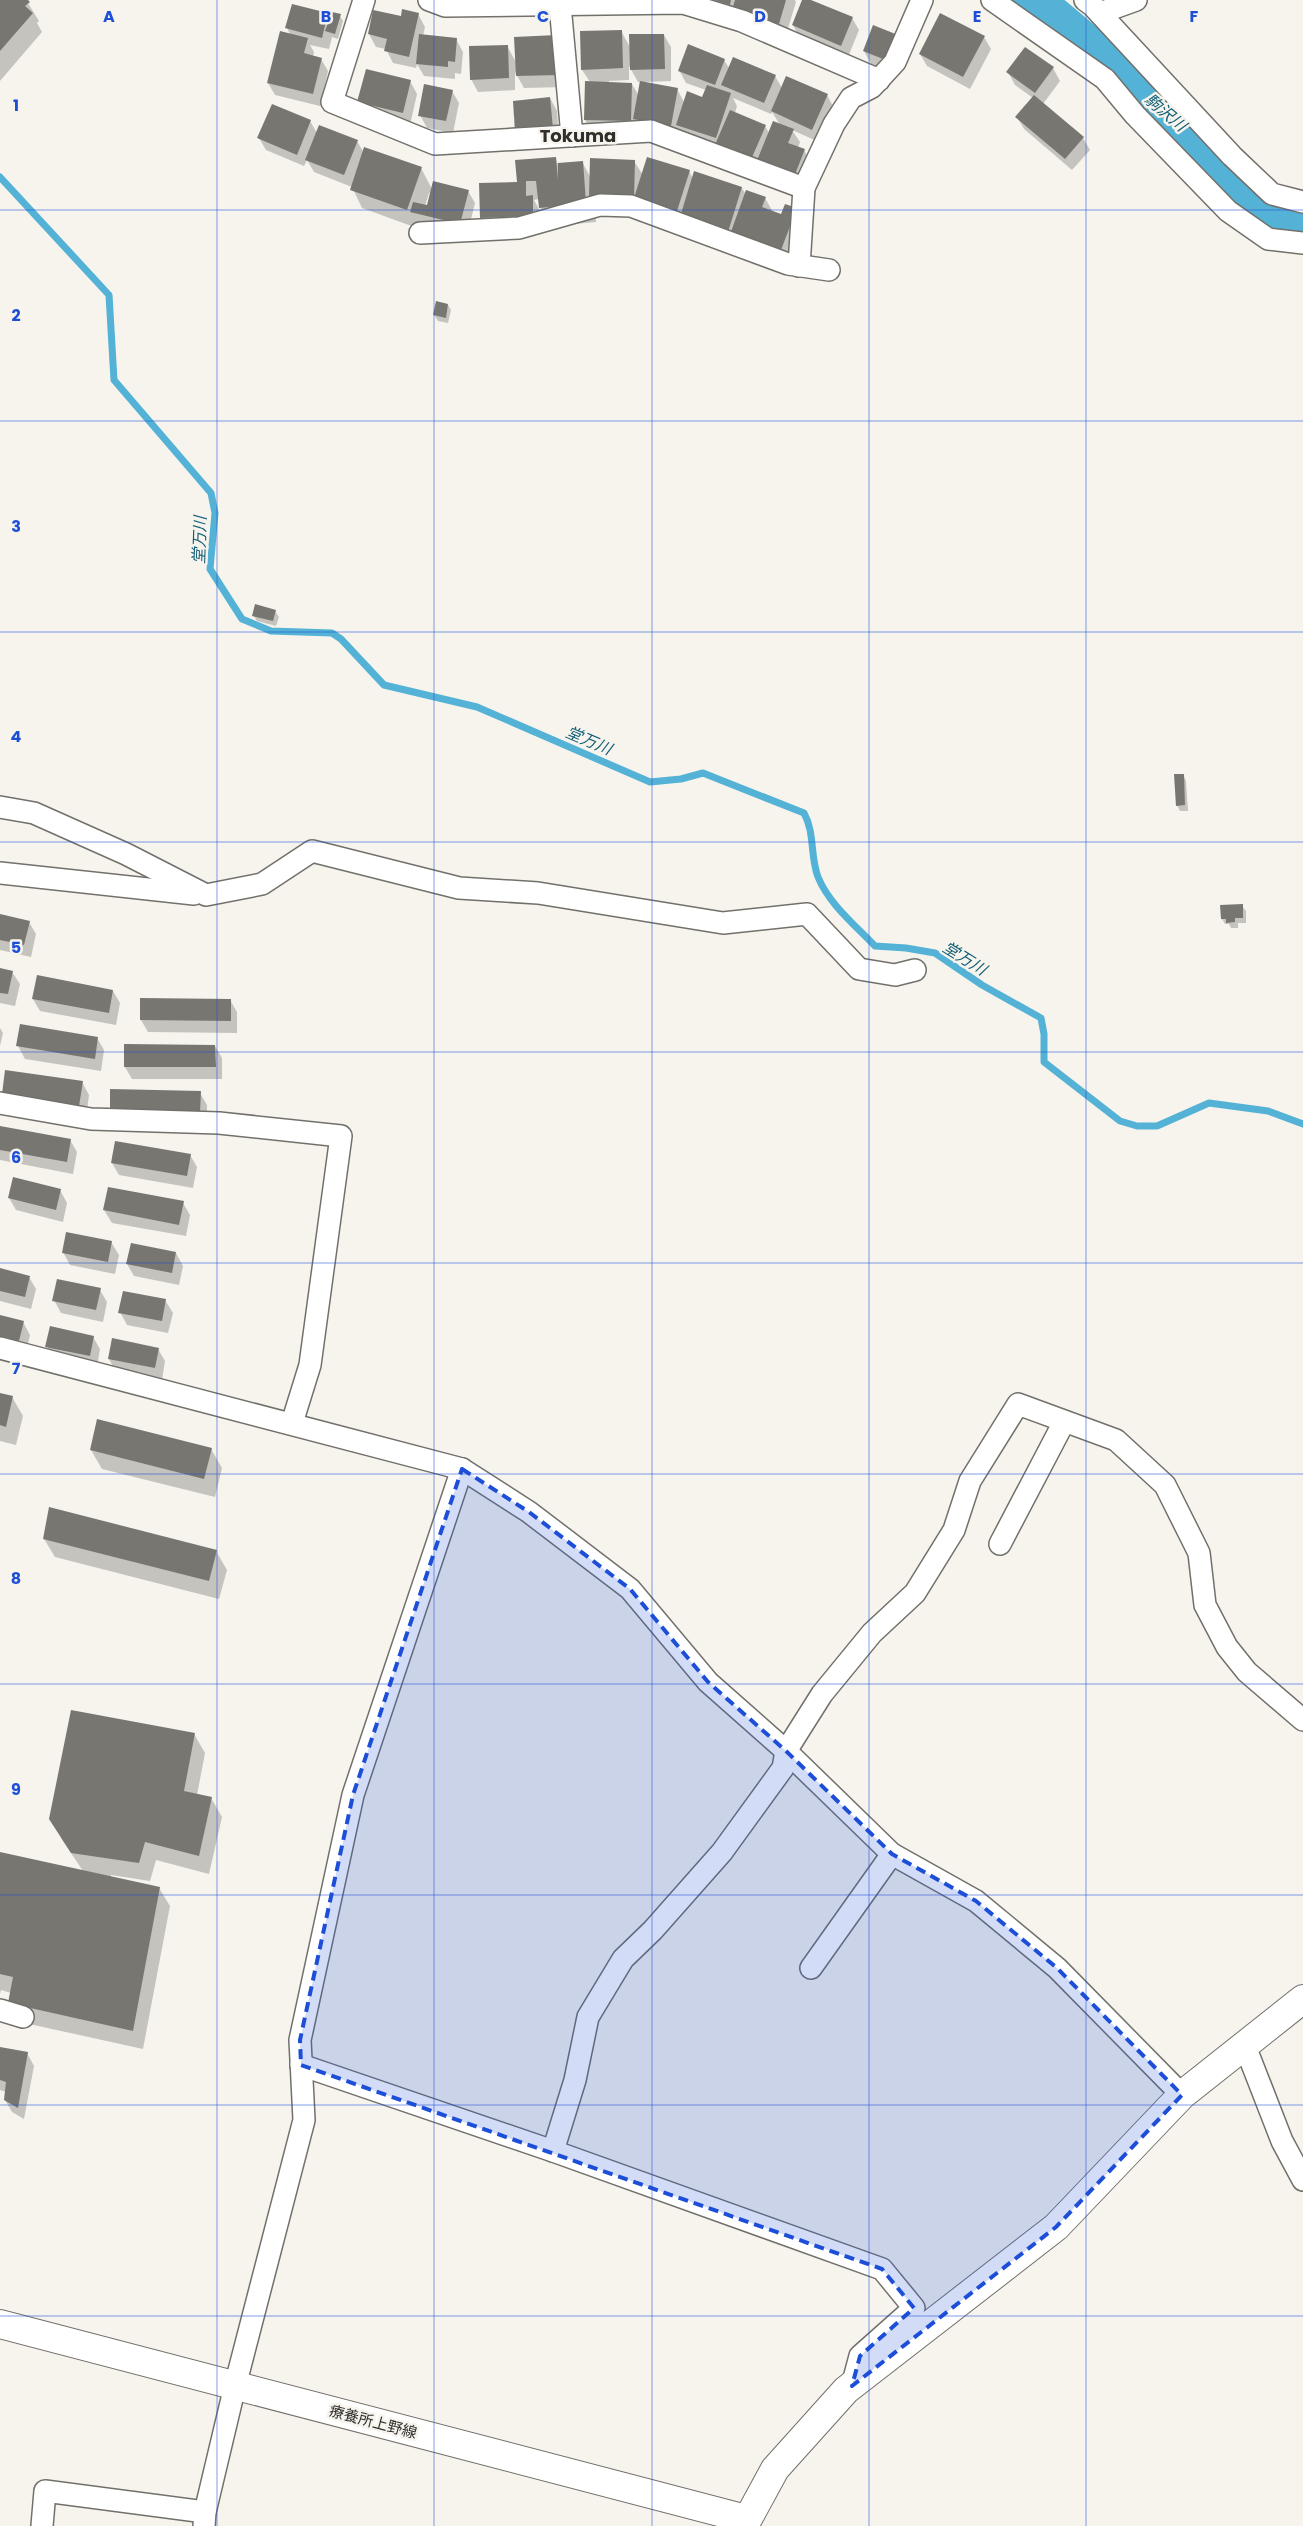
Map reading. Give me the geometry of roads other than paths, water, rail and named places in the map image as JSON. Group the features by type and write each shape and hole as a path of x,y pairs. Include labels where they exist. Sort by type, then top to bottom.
{"street":[{"path":"364,0 332,102 435,144 485,139 651,131 804,188"},
{"path":"429,0 444,6 684,3 742,22 879,80"},
{"path":"799,266 804,188 834,124 851,98 872,87 895,62 922,0"},
{"path":"992,0 1105,78 1135,115 1228,211 1268,239 1303,243"},
{"path":"1093,7 1136,0"},
{"path":"560,5 572,136"},
{"path":"1093,7 1232,156 1272,194 1303,202"},
{"path":"420,233 519,228 600,205 631,206 788,264 829,270"},
{"path":"0,807 34,812 126,854 206,895"},
{"path":"0,873 206,895 262,884 312,851 459,888 538,893 723,923 807,914 859,969 895,975 915,970"},
{"path":"0,1103 91,1119 219,1123 341,1136 310,1365 292,1423"},
{"path":"0,1348 462,1469 529,1512 630,1589 708,1682 786,1751 892,1854 976,1901 1050,1962 1182,2095"},
{"path":"553,2151 575,2080 588,2017 623,1959 653,1930 722,1852 783,1768 786,1751 822,1694 872,1633 915,1593 954,1530 970,1481 1018,1404 1116,1440 1165,1485 1199,1553 1204,1605 1227,1647 1248,1672 1303,1720"},
{"path":"1000,1544 1064,1422"},
{"path":"42,2526 45,2491 204,2519 235,2386 304,2120 300,2040 353,1795 462,1469"},
{"path":"811,1968 892,1854"},
{"path":"745,2523 775,2469 852,2386 1056,2226 1182,2095 1303,1999"},
{"path":"0,2010 23,2017"},
{"path":"1245,2046 1282,2141 1303,2180"},
{"path":"301,2065 553,2151 882,2269 914,2308 860,2356 852,2386"},
{"name":"療養所上野線","path":"0,2324 745,2523"}],"waterway":[{"name":"駒沢川","path":"1024,0 1053,17 1190,132 1240,198 1303,222"},
{"name":"堂万川","path":"0,177 109,295 114,380 211,493 215,513 210,569 242,619 271,631 332,633 341,639 384,685 477,707 650,782 681,779 703,773 804,813 810,828 818,877 823,887 843,914 875,946 906,948 935,953 982,985 1041,1018 1044,1034 1044,1062 1120,1121 1137,1126 1157,1126 1209,1103 1268,1111 1303,1124"}],"district":[{"name":"Tokuma","path":"578,136"}]}
